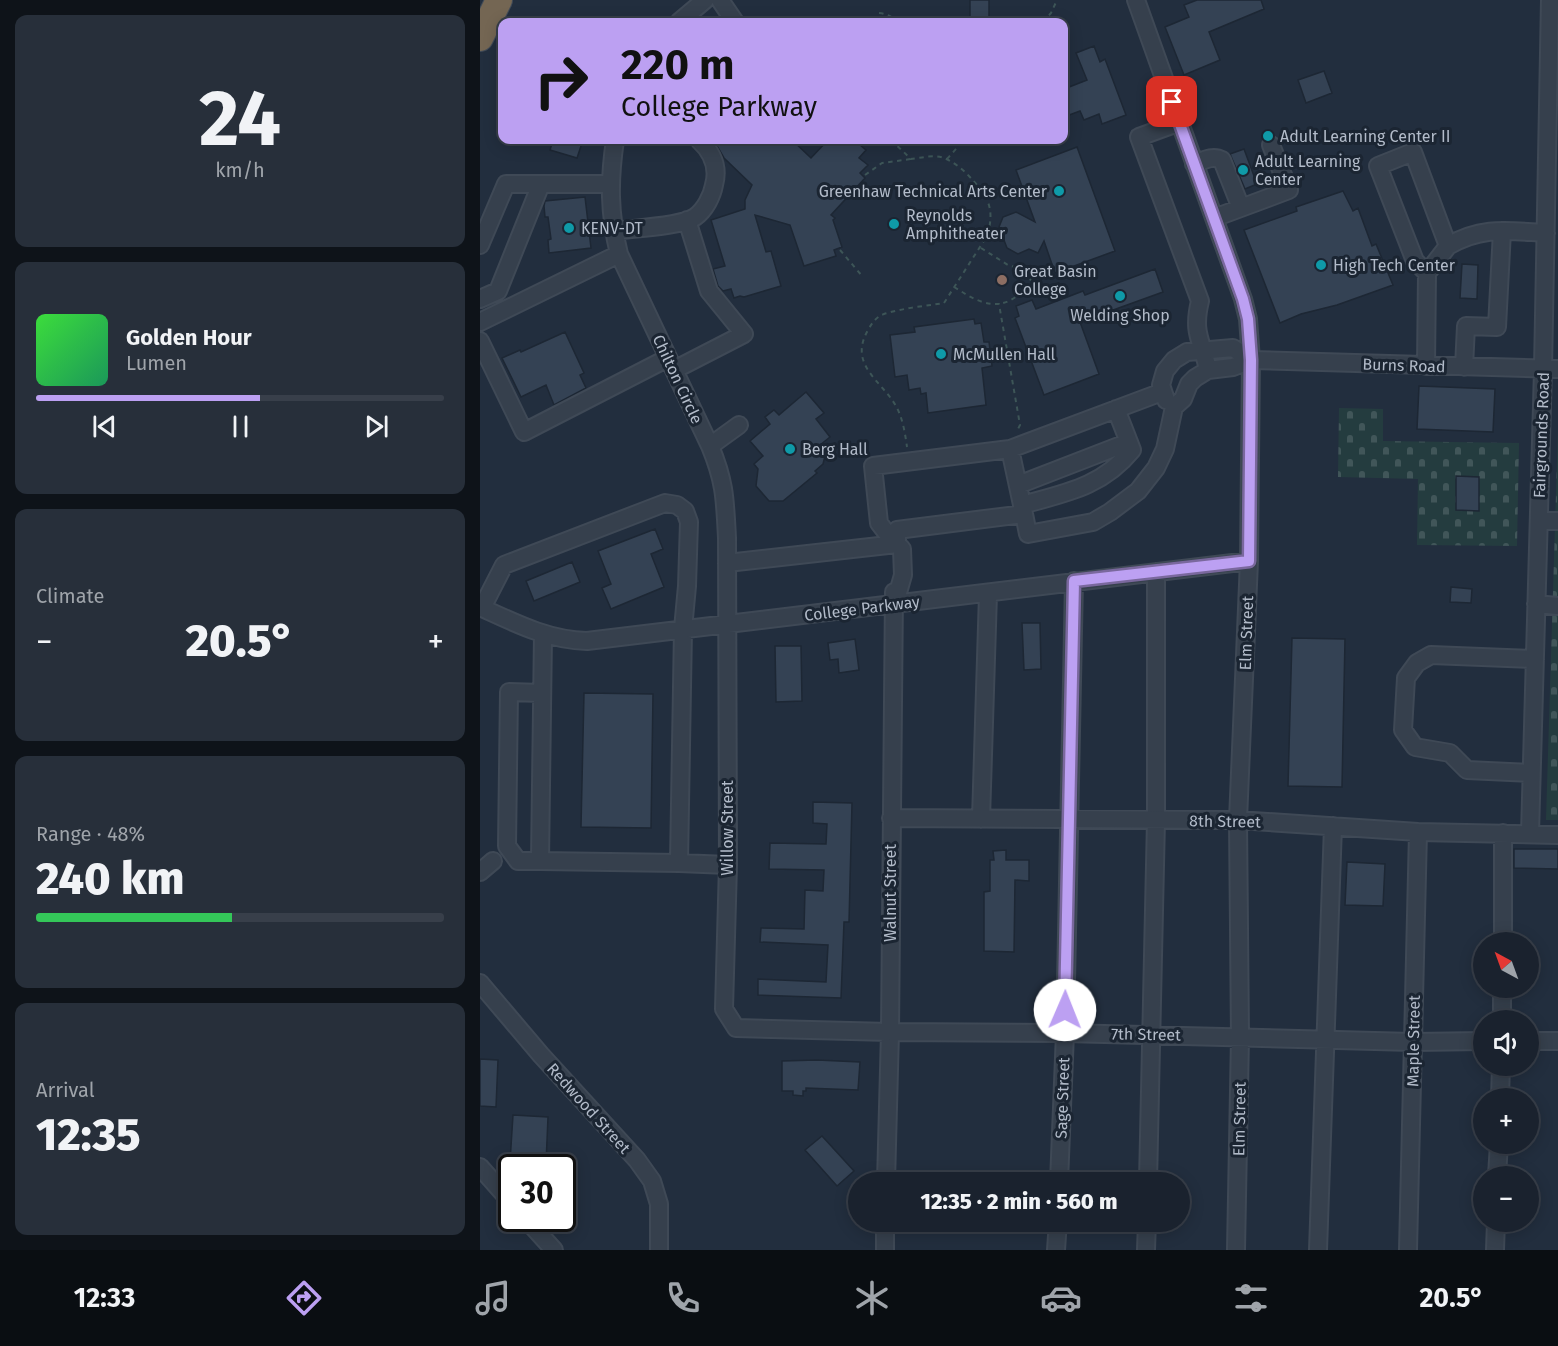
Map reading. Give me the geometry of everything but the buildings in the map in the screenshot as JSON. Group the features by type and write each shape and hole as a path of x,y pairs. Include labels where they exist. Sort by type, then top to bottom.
{"highway":[{"path":"480,38 499,0"}],"street":[{"path":"684,18 705,0"},
{"path":"720,0 732,18"},
{"name":"Elm Street","path":"1136,0 1245,309 1251,360 1249,561 1238,820 1240,1037 1236,1250"},
{"name":"Fairgrounds Road","path":"1530,834 1539,521 1551,369 1546,233 1550,0"},
{"path":"1180,122 1138,137 1200,301 1195,318 1196,336 1204,349 1208,370"},
{"name":"Chilton Circle","path":"615,144 610,184 610,212 619,254 710,446 725,490 727,624"},
{"path":"613,231 687,220 696,216 706,205 713,191 716,177 715,163 709,149 703,144"},
{"path":"1214,218 1289,190 1271,145"},
{"path":"1426,273 1415,261 1378,166 1413,152 1448,246"},
{"path":"1194,164 1217,157 1222,160 1241,208"},
{"path":"480,245 506,184 610,184"},
{"path":"480,299 498,291 541,184"},
{"path":"480,341 524,432 671,364 744,334 709,291 687,220"},
{"path":"1426,366 1426,273 1448,246 1477,233 1502,231 1546,233"},
{"path":"1464,367 1466,326 1497,327 1502,231"},
{"path":"480,322 619,254"},
{"path":"1174,407 1164,399 1161,385 1165,371 1174,360 1187,352 1233,348 1251,360"},
{"path":"1010,449 1028,534 1093,522 1138,491 1156,468 1166,449 1174,407 1183,399 1189,384 1208,370 1233,367 1251,360"},
{"name":"Burns Road","path":"1251,360 1551,369"},
{"path":"896,544 879,523 873,466 1010,449 1162,392"},
{"path":"896,544 897,530 1023,509 1083,488 1104,477 1132,450 1116,409"},
{"path":"710,446 739,424"},
{"path":"1018,485 1129,442"},
{"path":"481,608 504,565 665,503 676,505 685,511 689,522 683,629 679,863"},
{"path":"1539,521 1558,521"},
{"path":"727,563 896,544"},
{"name":"Walnut Street","path":"886,1172 895,603 891,554 896,544"},
{"name":"College Parkway","path":"481,608 529,630 565,640 587,641 1249,561"},
{"path":"1148,1172 1156,820 1155,572"},
{"name":"Sage Street","path":"1059,1172 1065,1033 1074,581"},
{"path":"981,819 988,594"},
{"path":"1536,604 1558,606"},
{"name":"Willow Street","path":"727,624 728,865 724,1009 736,1028"},
{"path":"540,861 543,634"},
{"path":"1532,773 1467,770 1450,753 1415,747 1403,730 1406,678 1417,663 1431,655 1535,658"},
{"path":"542,693 509,692 507,846 518,861 728,865"},
{"name":"8th Street","path":"891,818 1238,820 1419,832 1558,835"},
{"path":"1318,1250 1333,826"},
{"name":"Maple Street","path":"1408,1250 1419,832"},
{"path":"1503,833 1503,932"},
{"name":"Redwood Street","path":"480,983 541,1055 637,1160 652,1181 659,1204 659,1250"},
{"name":"7th Street","path":"736,1028 1065,1033 1413,1042 1473,1041"},
{"path":"1539,1041 1558,1041"},
{"path":"480,1167 498,1187"},
{"path":"538,1232 554,1250"},
{"path":"885,1232 885,1250"},
{"path":"1056,1250 1057,1232"},
{"path":"1146,1250 1147,1232"},
{"path":"1495,1250 1496,1232"}],"path":[{"path":"1046,18 1057,0"},
{"path":"879,13 895,18"},
{"path":"895,144 911,159"},
{"path":"947,159 960,144"},
{"path":"865,175 882,163 942,157 976,183 988,199 991,213 990,225 981,247 944,303 883,315 873,321 866,334 862,347 862,360 868,372 882,385 901,417 909,461"},
{"path":"954,287 988,305 1010,302 1027,286 1034,273 1008,265 981,247"},
{"path":"840,250 863,277"},
{"path":"999,304 1020,425"}],"green space":[{"path":"1339,408 1383,409 1383,441 1519,443 1517,546 1417,545 1418,479 1338,477"},
{"path":"1558,428 1558,820 1546,820"}],"place":[{"name":"Adult Learning Center II","path":"1268,136"},
{"name":"Adult Learning Center","path":"1243,170"},
{"name":"Greenhaw Technical Arts Center","path":"1059,191"},
{"name":"Reynolds Amphitheater","path":"894,224"},
{"name":"KENV-DT","path":"569,228"},
{"name":"High Tech Center","path":"1321,265"},
{"name":"Great Basin College","path":"1002,280"},
{"name":"Welding Shop","path":"1120,296"},
{"name":"McMullen Hall","path":"941,354"},
{"name":"Berg Hall","path":"790,449"}],"route":[{"path":"1065,1010 1074,581 1249,561 1251,360 1248,319 1243,299 1172,102"}]}
